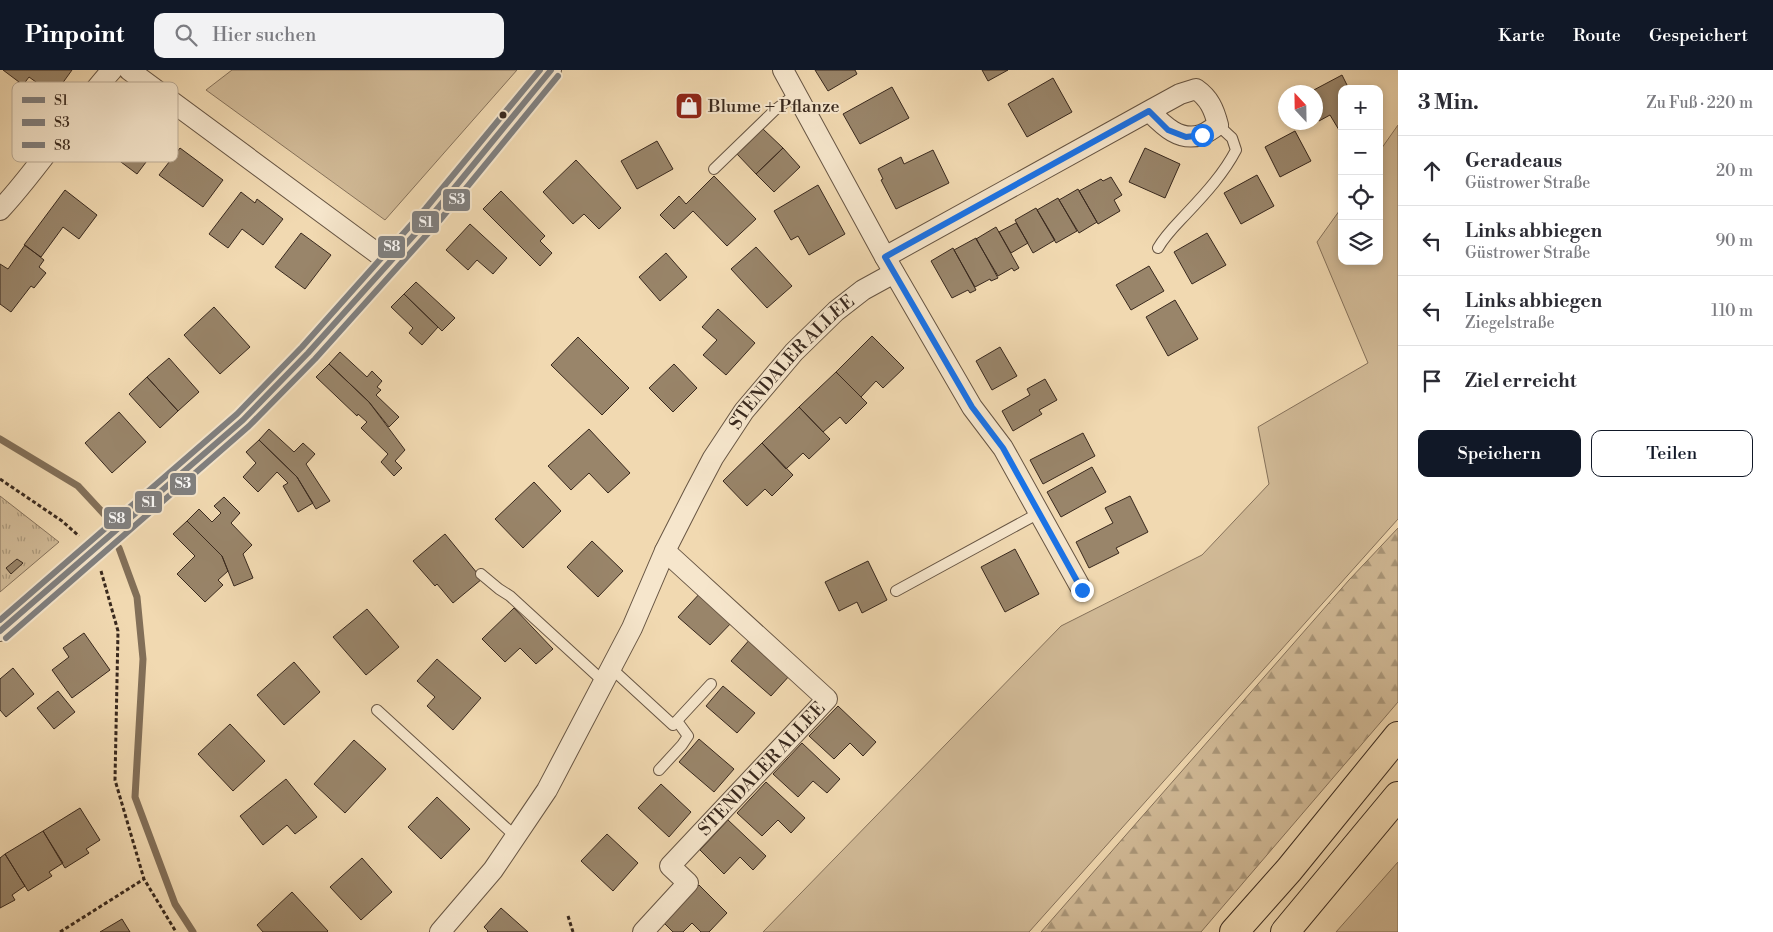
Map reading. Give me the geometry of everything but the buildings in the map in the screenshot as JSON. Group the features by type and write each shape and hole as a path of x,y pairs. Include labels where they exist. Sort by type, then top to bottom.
{"highway":[{"path":"1234,932 1289,870 1398,736"},
{"path":"1285,932 1398,796"}],"street":[{"path":"101,82 112,70"},
{"path":"130,70 146,82"},
{"path":"0,631 243,420 308,353 433,214 551,70"},
{"path":"783,70 890,265 972,407 1003,448 1082,590"},
{"name":"STENDALER ALLEE","path":"440,932 493,870 547,790 632,628 665,551 714,458 744,411 794,352 836,311 890,265 1180,94 1196,89 1206,96 1216,114 1218,124"},
{"path":"178,106 389,262"},
{"path":"1149,111 1168,130 1186,137 1202,135 1218,124"},
{"path":"0,210 23,185 40,162"},
{"name":"STENDALER ALLEE","path":"644,932 688,883 670,866 827,699 665,551"}],"lane":[{"path":"714,169 775,110 796,94"},
{"path":"1158,248 1164,236 1220,175 1236,150 1232,138 1218,124"},
{"path":"896,591 1039,513"},
{"path":"481,574 673,725 711,684"},
{"path":"376,710 515,836"},
{"path":"659,770 688,736 677,721"}],"path":[{"path":"0,480 62,521 95,550 118,631 115,780 144,879 176,932"},
{"path":"60,932 144,879"},
{"path":"568,916 573,932"}],"green space":[{"path":"232,70 517,70 385,220 206,90"},
{"path":"1398,125 1398,519 1029,932 763,932 1061,626 1202,555 1269,484 1258,427 1368,363 1317,242 1338,213 1338,265 1383,265 1383,146"},
{"path":"0,496 59,542 0,592"},
{"path":"1398,528 1398,702 1201,932 1041,932 1349,580"},
{"path":"1398,862 1398,932 1336,932"}],"waterway":[{"path":"0,439 78,486 104,514"},
{"path":"119,548 137,597 143,659 135,797 175,904 193,932"}],"transit line":[{"name":"S8","path":"0,620 237,414 302,347 426,208 540,70"},
{"name":"S1","path":"0,631 243,420 308,353 433,214 551,70"},
{"name":"S3","path":"6,638 249,426 315,359 440,220 558,76"}],"place":[{"name":"Blume + Pflanze","path":"689,106"}],"route":[{"path":"1082,590 1003,448 972,407 885,257 1149,111 1168,130 1186,137 1202,135"}]}
